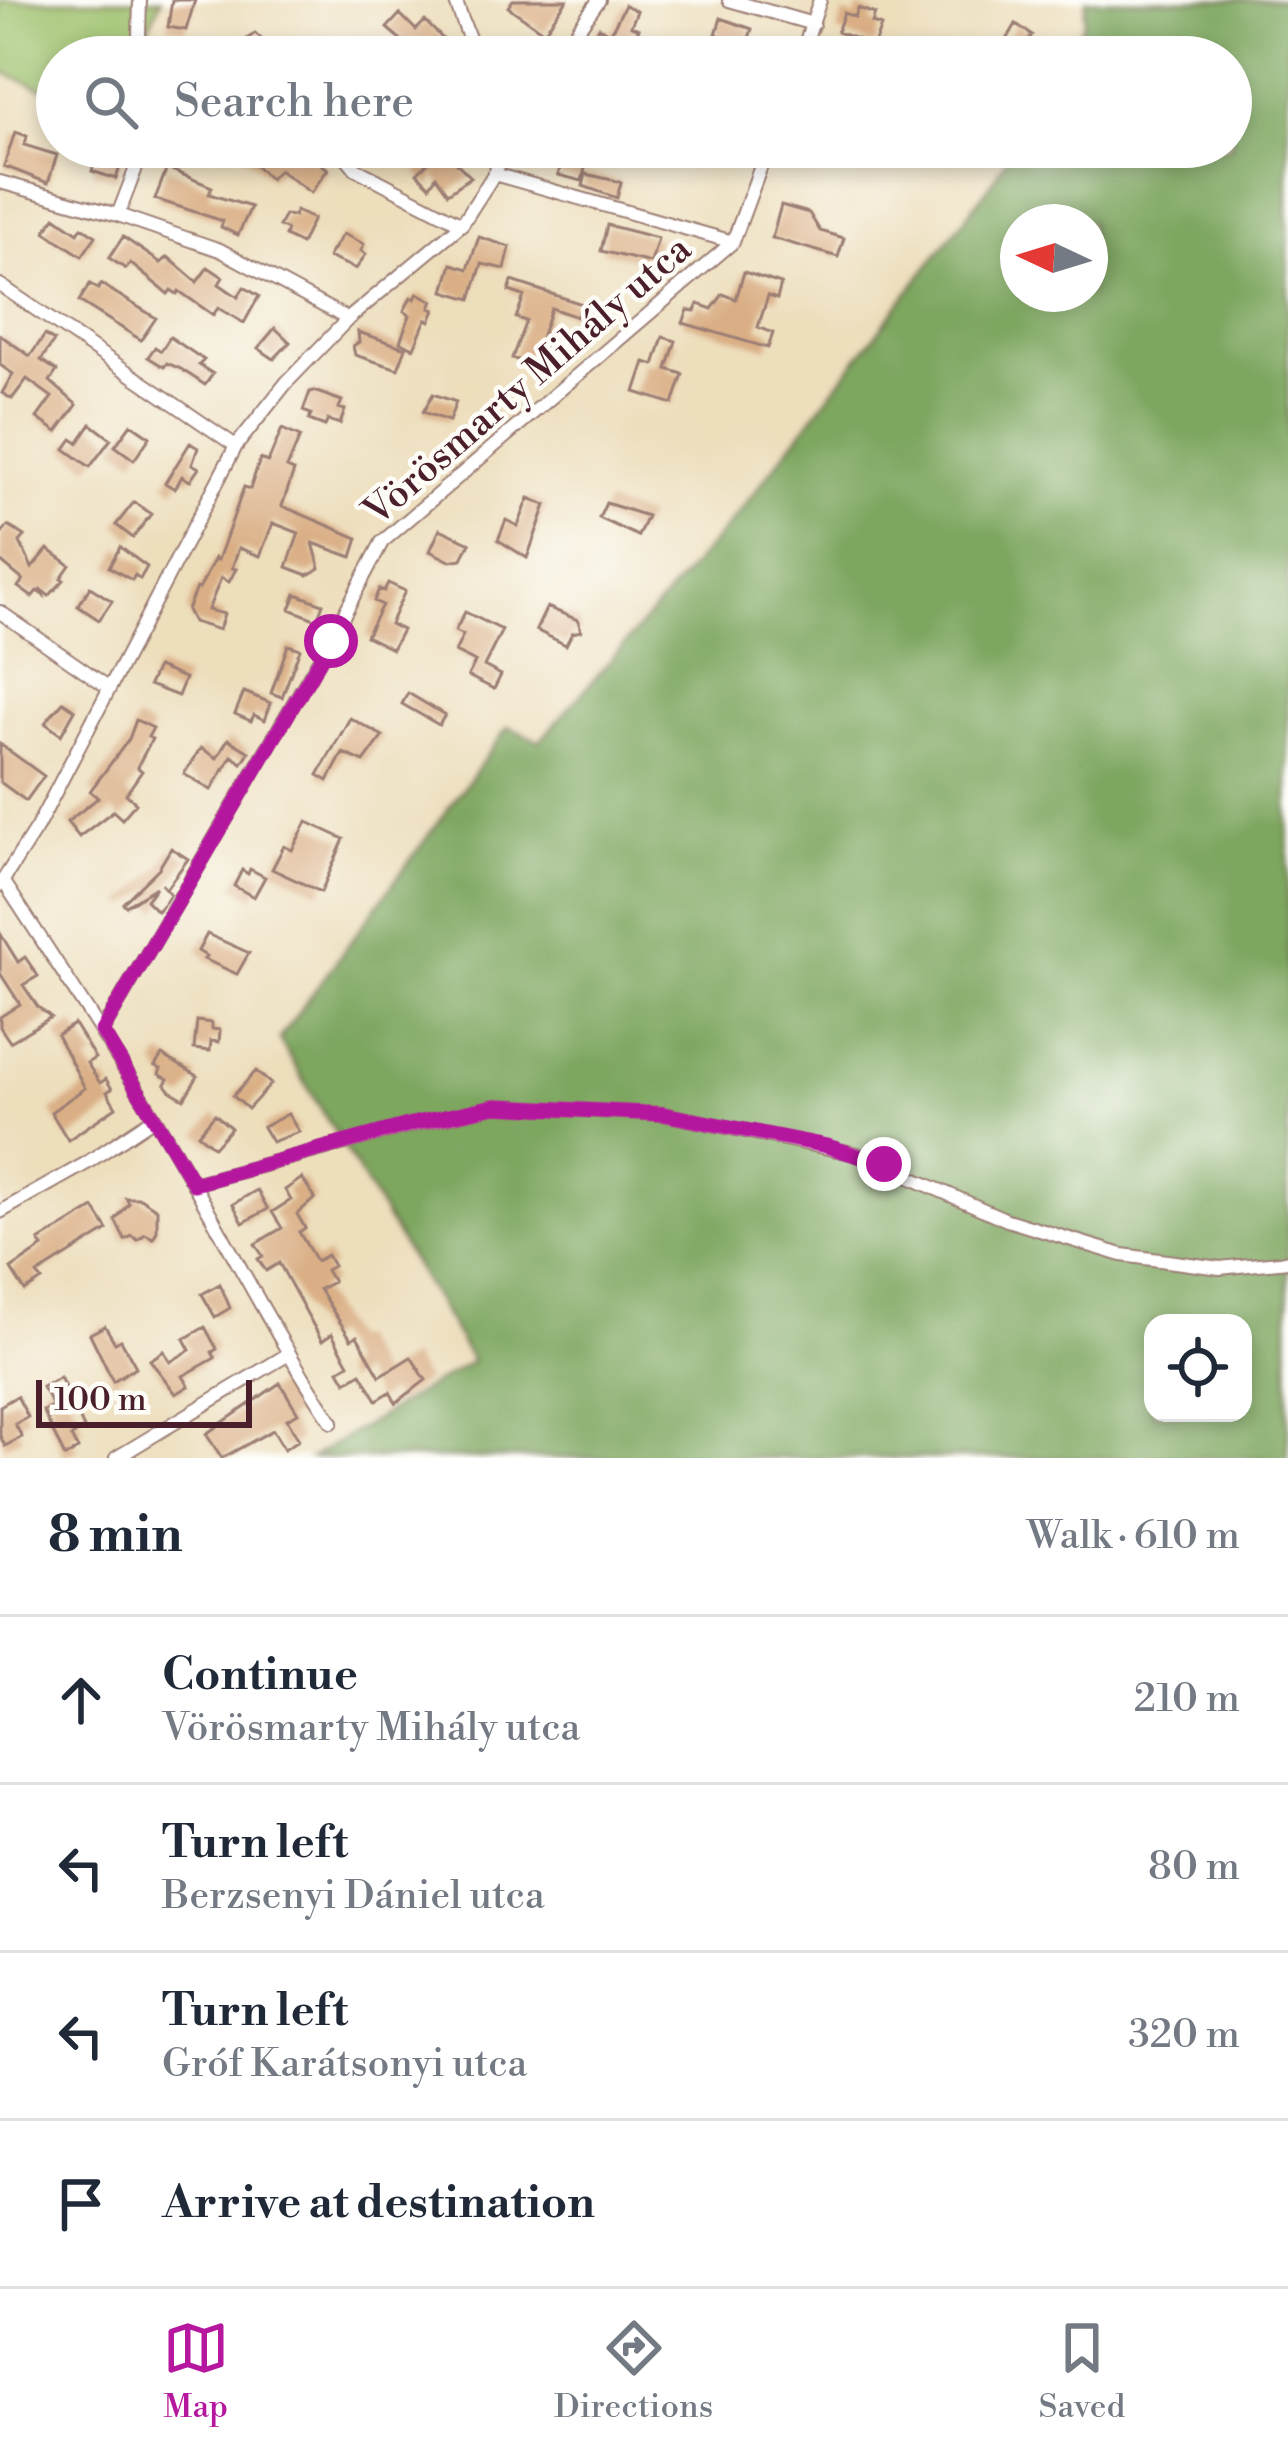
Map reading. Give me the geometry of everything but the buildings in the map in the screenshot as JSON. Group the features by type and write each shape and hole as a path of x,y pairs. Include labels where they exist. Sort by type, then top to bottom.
{"street":[{"path":"139,36 140,0"},
{"path":"455,0 468,36"},
{"path":"573,36 599,0"},
{"path":"729,0 813,24"},
{"path":"809,36 820,0"},
{"path":"118,215 137,168"},
{"path":"355,168 462,224"},
{"path":"332,1422 287,1355 194,1184 102,1031 2,884 236,446 287,382 348,319 462,224 496,168"},
{"name":"Vörösmarty Mihály utca","path":"102,1031 331,641 382,542 733,242 760,168"},
{"path":"494,174 733,242"},
{"path":"0,182 220,250 348,319"},
{"path":"0,285 236,446"},
{"path":"0,612 108,688"},
{"path":"194,1184 495,1106 663,1114 856,1154 1007,1220 1122,1255 1220,1268 1288,1261"},
{"path":"0,1212 154,1118"},
{"path":"116,1458 287,1355"}],"green space":[{"path":"0,0 161,0 145,36 36,36 36,86 0,71"},
{"path":"1086,0 1288,0 1288,1458 311,1458 472,1361 279,1039 508,727 540,741 738,514 1001,168 1252,168 1252,36 1076,36 1084,23"}],"route":[{"path":"331,641 102,1031 194,1184 495,1106 663,1114 827,1146 884,1164"}]}
